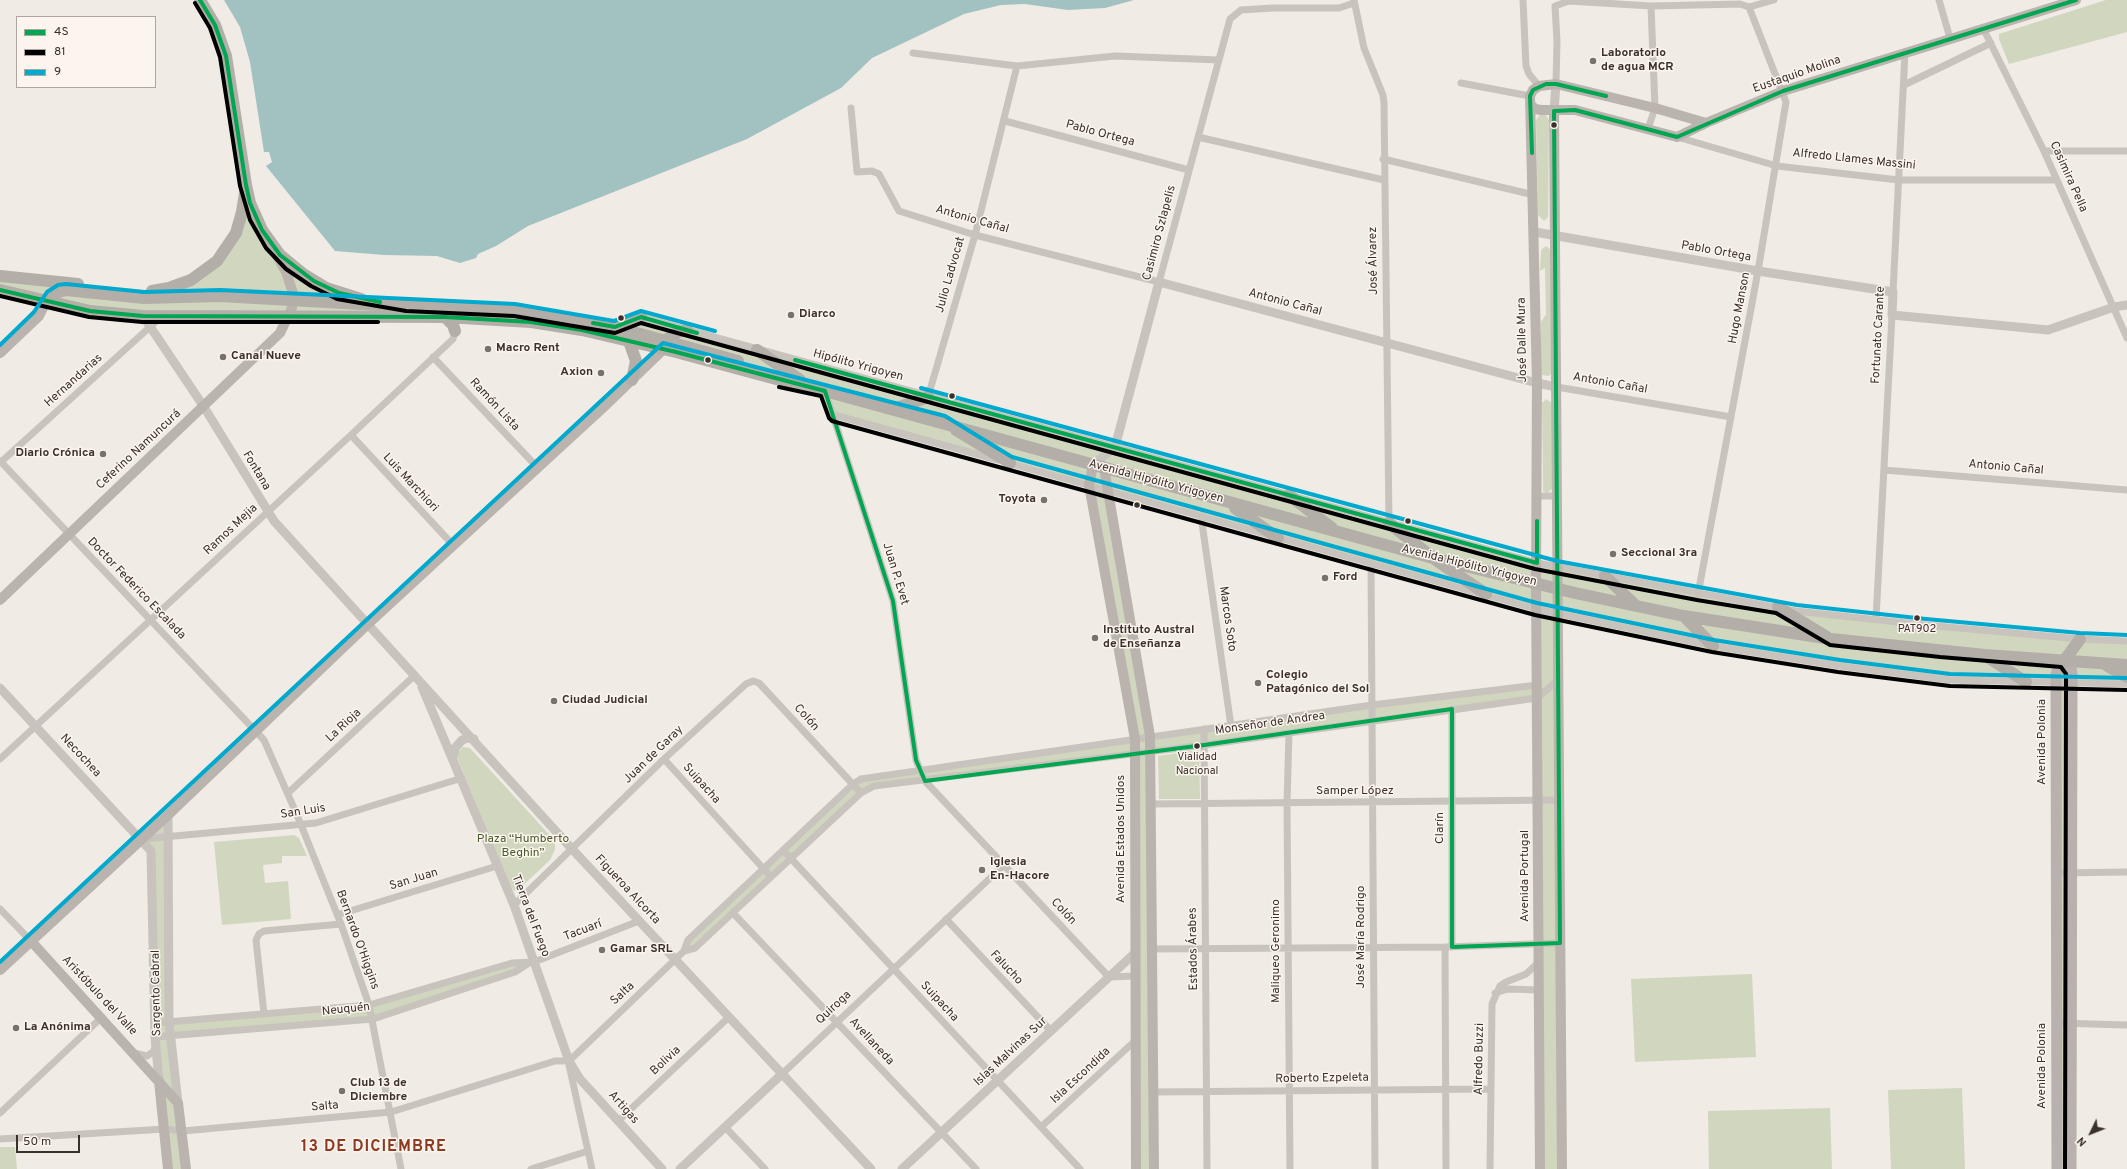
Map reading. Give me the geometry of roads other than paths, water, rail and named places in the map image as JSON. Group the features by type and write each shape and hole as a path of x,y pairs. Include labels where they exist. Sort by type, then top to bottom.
{"highway":[{"path":"200,0 215,25 226,56 245,178 256,218 271,244 280,255 314,281 339,293 354,297 406,305"},
{"path":"0,276 142,291 157,291 181,285 210,268 230,244 242,212 245,178"},
{"name":"Avenida Hipólito Yrigoyen","path":"0,290 46,302 90,311 143,316 289,315 445,317 531,322 582,330 629,341 665,344 800,380 825,391"},
{"path":"46,302 55,293 66,290 144,298 220,296 406,305"},
{"name":"Avenida Hipólito Yrigoyen","path":"406,305 515,310 615,327 665,344 825,391 943,422 1337,532 1557,589 1636,606 1684,616 1831,639 1984,655 2127,666"},
{"path":"445,317 453,325 455,331"},
{"path":"615,327 641,318"},
{"path":"665,344 678,332 687,330"},
{"path":"629,341 636,361 632,380"},
{"path":"758,350 800,380"},
{"path":"894,409 928,397"},
{"path":"943,422 1010,463"},
{"path":"1289,495 1337,532"},
{"path":"1228,502 1278,538"},
{"path":"1390,523 1433,558 1486,594"},
{"path":"1605,576 1636,606"},
{"path":"1778,607 1831,639"},
{"path":"1684,616 1713,646"},
{"path":"2064,661 2080,639"},
{"path":"1984,655 2026,682"},
{"path":"2105,664 2127,678"}],"main road":[{"name":"Eustaquio Molina","path":"1706,123 1783,91 2076,0"},
{"path":"1530,100 1533,90 1539,86 1556,84 1655,108 1706,123"},
{"name":"Alfredo Llames Massini","path":"1530,100 1535,109 1554,111 1575,110 1677,137"},
{"name":"José Dalle Mura","path":"1530,100 1535,232 1537,383 1536,583"},
{"path":"1554,111 1557,387 1556,567 1562,1169"},
{"path":"1677,137 1706,123"},
{"path":"256,218 266,240 286,272 292,286 293,300"},
{"name":"Ceferino Namuncurá","path":"0,600 280,333 289,315 293,300"},
{"path":"0,353 39,316 46,302"},
{"path":"0,970 168,815 368,624 632,380 665,344"},
{"path":"1099,466 1109,491 1150,736 1154,1169"},
{"name":"Avenida Estados Unidos","path":"1099,466 1089,485 1135,739 1136,1040 1134,1167"},
{"name":"Avenida Portugal","path":"1536,583 1540,1169"},
{"path":"2064,661 2072,671 2071,1169"},
{"name":"Avenida Polonia","path":"2057,1169 2056,670 2064,661"},
{"name":"Aristóbulo del Valle","path":"31,941 178,1103"},
{"path":"159,1081 168,1169"},
{"name":"Sargento Cabral","path":"178,1103 183,1131 186,1169"}],"street":[{"path":"1523,0 1526,66 1529,74 1539,86"},
{"path":"1554,111 1557,41 1555,6 1569,1 1651,6 1740,4 1749,7 1774,0"},
{"path":"1939,0 1950,38"},
{"name":"Casimiro Szlapelis","path":"1099,466 1111,449 1159,282 1230,19 1241,10 1273,8 1339,8 1354,1"},
{"name":"José Álvarez","path":"1354,1 1364,48 1383,95 1390,523"},
{"path":"1648,129 1655,108 1651,6"},
{"name":"Hugo Manson","path":"1698,594 1777,166 1786,102 1749,7"},
{"name":"Casimira Pella","path":"1983,28 2044,151 2127,338"},
{"path":"1904,85 1991,43"},
{"name":"Fortunato Carante","path":"1876,619 1906,52"},
{"path":"913,53 1017,66 1115,56 1219,60"},
{"name":"Julio Ladvocat","path":"928,397 975,234 1005,121 1017,66"},
{"name":"Alfredo Llames Massini","path":"1461,83 1530,100"},
{"name":"Antonio Cañal","path":"851,108 857,172 872,171 880,174 899,211 903,213 975,234 1537,383 1731,417"},
{"name":"Pablo Ortega","path":"1005,121 1189,170"},
{"path":"1198,137 1384,180"},
{"name":"Alfredo Llames Massini","path":"1677,137 1777,166 1899,180 2057,180"},
{"path":"2044,151 2127,151"},
{"path":"1383,159 1534,195"},
{"name":"Pablo Ortega","path":"1535,232 1758,271 1893,292"},
{"path":"1892,315 2048,330 2127,305"},
{"name":"Fontana","path":"143,316 204,407 266,511 368,624"},
{"name":"Hernandarias","path":"1,462 162,316"},
{"name":"Hipólito Yrigoyen","path":"641,318 1111,449 1289,495 1537,563 1698,594 1778,607 1876,619 2080,639 2127,640"},
{"name":"Ramos Mejia","path":"0,760 266,511 351,435 453,339 455,331"},
{"name":"Ramón Lista","path":"434,356 538,468"},
{"name":"Juan P. Evet","path":"825,391 834,415 896,614 916,760 920,770"},
{"path":"834,415 1536,609 1713,646 1839,666 1942,679 2127,684"},
{"name":"Luis Marchiori","path":"351,435 453,545"},
{"name":"Doctor Federico Escalada","path":"1,462 68,535 256,731"},
{"name":"Antonio Cañal","path":"1884,470 2127,490"},
{"path":"1537,496 1557,496"},
{"name":"Marcos Soto","path":"1201,516 1231,726"},
{"name":"José María Rodrigo","path":"1371,564 1375,1169"},
{"name":"Figueroa Alcorta","path":"368,624 572,849 871,1169"},
{"name":"Tierra del Fuego","path":"417,677 462,778 514,905 532,962 569,1061 592,1169"},
{"name":"La Rioja","path":"288,793 417,677"},
{"path":"1537,698 1558,680"},
{"name":"Colón","path":"753,681 760,683 856,789"},
{"name":"Juan de Garay","path":"514,905 664,759 746,684 753,681"},
{"name":"Monseñor de Andrea","path":"856,789 861,779 1372,705 1537,685"},
{"name":"Necochea","path":"0,688 142,839 151,851 155,1042 159,1081"},
{"name":"Monseñor de Andrea","path":"856,789 1204,745 1372,720 1537,698"},
{"name":"Clarín","path":"1446,1169 1446,1089 1452,802 1452,709"},
{"name":"Estados Árabes","path":"1204,729 1207,1169"},
{"name":"Bernardo O'Higgins","path":"256,731 264,740 302,825 341,924 369,1005 373,1019 401,1169"},
{"name":"Maliqueo Geronimo","path":"1289,733 1287,803 1290,1169"},
{"path":"453,758 455,748 462,740 468,738 474,740"},
{"name":"Suipacha","path":"664,759 771,877"},
{"name":"Colón","path":"920,770 925,781 1109,977"},
{"name":"San Luis","path":"142,839 316,823 462,778"},
{"path":"676,960 684,951 688,940 783,850 856,789"},
{"path":"684,951 695,948 791,859 856,789"},
{"name":"Samper López","path":"1151,804 1559,800"},
{"name":"Sargento Cabral","path":"168,815 169,1022 178,1103"},
{"name":"Suipacha","path":"783,850 1080,1169"},
{"name":"Quiroga","path":"680,1169 1004,865"},
{"name":"San Juan","path":"337,915 497,866"},
{"path":"2056,873 2127,872"},
{"name":"Aristóbulo del Valle","path":"0,909 31,941"},
{"name":"Avellaneda","path":"733,912 976,1169"},
{"name":"Falucho","path":"946,920 1051,1031"},
{"name":"Tacuarí","path":"532,962 640,921"},
{"path":"264,1014 256,940 259,934 264,931 341,924"},
{"path":"1152,949 1449,947 1560,943"},
{"name":"Islas Malvinas Sur","path":"902,1169 1136,952"},
{"name":"Salta","path":"0,1139 165,1129 183,1131 391,1112 555,1061 569,1061 676,960"},
{"name":"Neuquén","path":"155,1023 369,1005 512,963 532,962"},
{"name":"Neuquén","path":"155,1042 170,1036 373,1019 515,972 532,962"},
{"path":"1495,993 1506,982 1526,974 1539,962"},
{"path":"1109,977 1136,976"},
{"path":"1495,993 1508,989 1539,990"},
{"name":"Alfredo Buzzi","path":"1490,1169 1492,1004 1495,993"},
{"name":"Bolivia","path":"618,1120 729,1017"},
{"path":"0,1113 102,1018"},
{"path":"2056,1023 2127,1025"},
{"name":"Isla Escondida","path":"1041,1127 1136,1040"},
{"path":"134,1053 147,1056 153,1052 155,1042"},
{"name":"Artigas","path":"569,1061 580,1078 662,1169"},
{"name":"Roberto Ezpeleta","path":"1153,1092 1491,1089"},
{"path":"725,1127 765,1169"},
{"path":"531,1169 588,1151"}],"water":[{"path":"224,0 1134,0 1105,8 1068,10 1025,4 1001,5 964,14 872,58 841,88 747,139 528,226 496,246 478,254 476,258 460,263 437,256 384,255 335,251 266,166 272,162 269,152 264,152 250,62 240,27"}],"place":[{"name":"Laboratorio de agua MCR","path":"1593,61"},
{"name":"Diarco","path":"791,315"},
{"name":"Macro Rent","path":"488,349"},
{"name":"Canal Nueve","path":"223,357"},
{"name":"Axion","path":"601,373"},
{"name":"Diario Crónica","path":"103,454"},
{"name":"Toyota","path":"1044,500"},
{"name":"Seccional 3ra","path":"1613,554"},
{"name":"Ford","path":"1325,578"},
{"name":"PAT902","path":"1917,618"},
{"name":"Instituto Austral de Enseñanza","path":"1095,638"},
{"name":"Colegio Patagónico del Sol","path":"1258,683"},
{"name":"Ciudad Judicial","path":"554,701"},
{"name":"Vialidad Nacional","path":"1197,746"},
{"name":"Iglesia En-Hacore","path":"982,870"},
{"name":"Gamar SRL","path":"602,950"},
{"name":"La Anónima","path":"16,1028"},
{"name":"Club 13 de Diciembre","path":"342,1091"}],"district":[{"name":"13 DE DICIEMBRE","path":"374,1148"}],"park label":[{"name":"Plaza “Humberto Beghin”","path":"523,847"}]}
